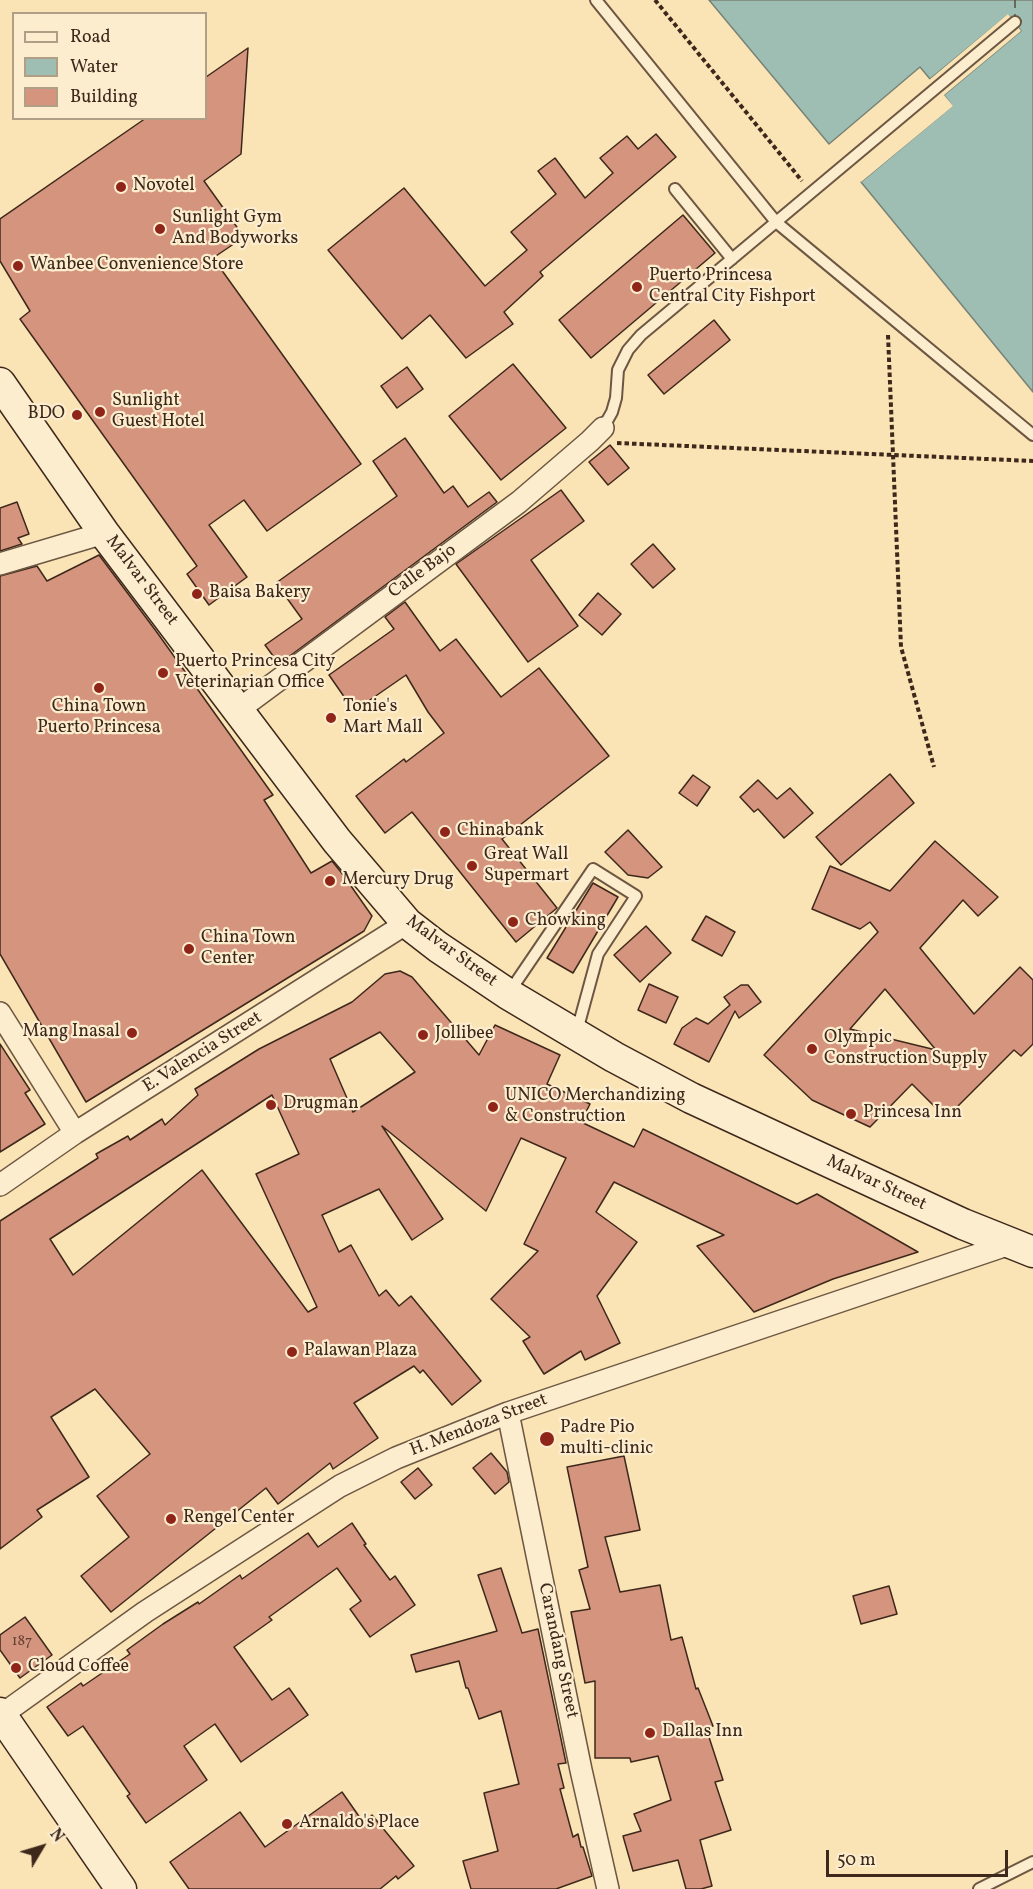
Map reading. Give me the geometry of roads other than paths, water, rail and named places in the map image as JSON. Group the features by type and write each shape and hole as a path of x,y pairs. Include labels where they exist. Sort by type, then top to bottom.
{"main road":[{"name":"Malvar Street","path":"0,383 104,533 337,841 407,923 438,947 508,994 691,1098 1021,1248"},
{"path":"0,1715 121,1889"}],"street":[{"name":"Calle Bajo","path":"238,710 519,502 596,435"},
{"path":"0,564 104,533"},
{"name":"E. Valencia Street","path":"0,1185 75,1133 407,923"},
{"path":"0,1013 75,1133"},
{"name":"H. Mendoza Street","path":"0,1715 145,1612 340,1486 396,1458 508,1413 1021,1248"},
{"name":"Carandang Street","path":"508,1413 581,1770 608,1889"}],"lane":[{"path":"596,0 776,222 1033,435"},
{"path":"596,435 612,412 616,398 618,370 628,350 641,335 1015,22"},
{"path":"675,189 732,259"},
{"path":"508,994 593,869 636,896 598,954 576,1034"},
{"path":"980,1889 1033,1862"}],"water":[{"path":"709,0 1033,0 1033,392 861,182 952,106 944,95 1021,31 1008,15 930,79 920,67 829,144"}],"place":[{"name":"Novotel","path":"121,187"},
{"name":"Sunlight Gym And Bodyworks","path":"160,229"},
{"name":"Wanbee Convenience Store","path":"18,266"},
{"name":"Puerto Princesa Central City Fishport","path":"637,287"},
{"name":"Sunlight Guest Hotel","path":"100,412"},
{"name":"BDO","path":"77,415"},
{"name":"Baisa Bakery","path":"197,594"},
{"name":"Puerto Princesa City Veterinarian Office","path":"163,673"},
{"name":"China Town Puerto Princesa","path":"99,688"},
{"name":"Tonie's Mart Mall","path":"331,718"},
{"name":"Chinabank","path":"445,832"},
{"name":"Great Wall Supermart","path":"472,866"},
{"name":"Mercury Drug","path":"330,881"},
{"name":"Chowking","path":"513,922"},
{"name":"China Town Center","path":"189,949"},
{"name":"Mang Inasal","path":"132,1033"},
{"name":"Jollibee","path":"423,1035"},
{"name":"Olympic Construction Supply","path":"812,1049"},
{"name":"Drugman","path":"271,1105"},
{"name":"UNICO Merchandizing & Construction","path":"493,1107"},
{"name":"Princesa Inn","path":"851,1114"},
{"name":"Palawan Plaza","path":"292,1352"},
{"name":"Padre Pio multi-clinic","path":"547,1439"},
{"name":"Rengel Center","path":"171,1519"},
{"name":"Cloud Coffee","path":"16,1668"},
{"name":"Dallas Inn","path":"650,1733"},
{"name":"Arnaldo's Place","path":"287,1824"}]}
